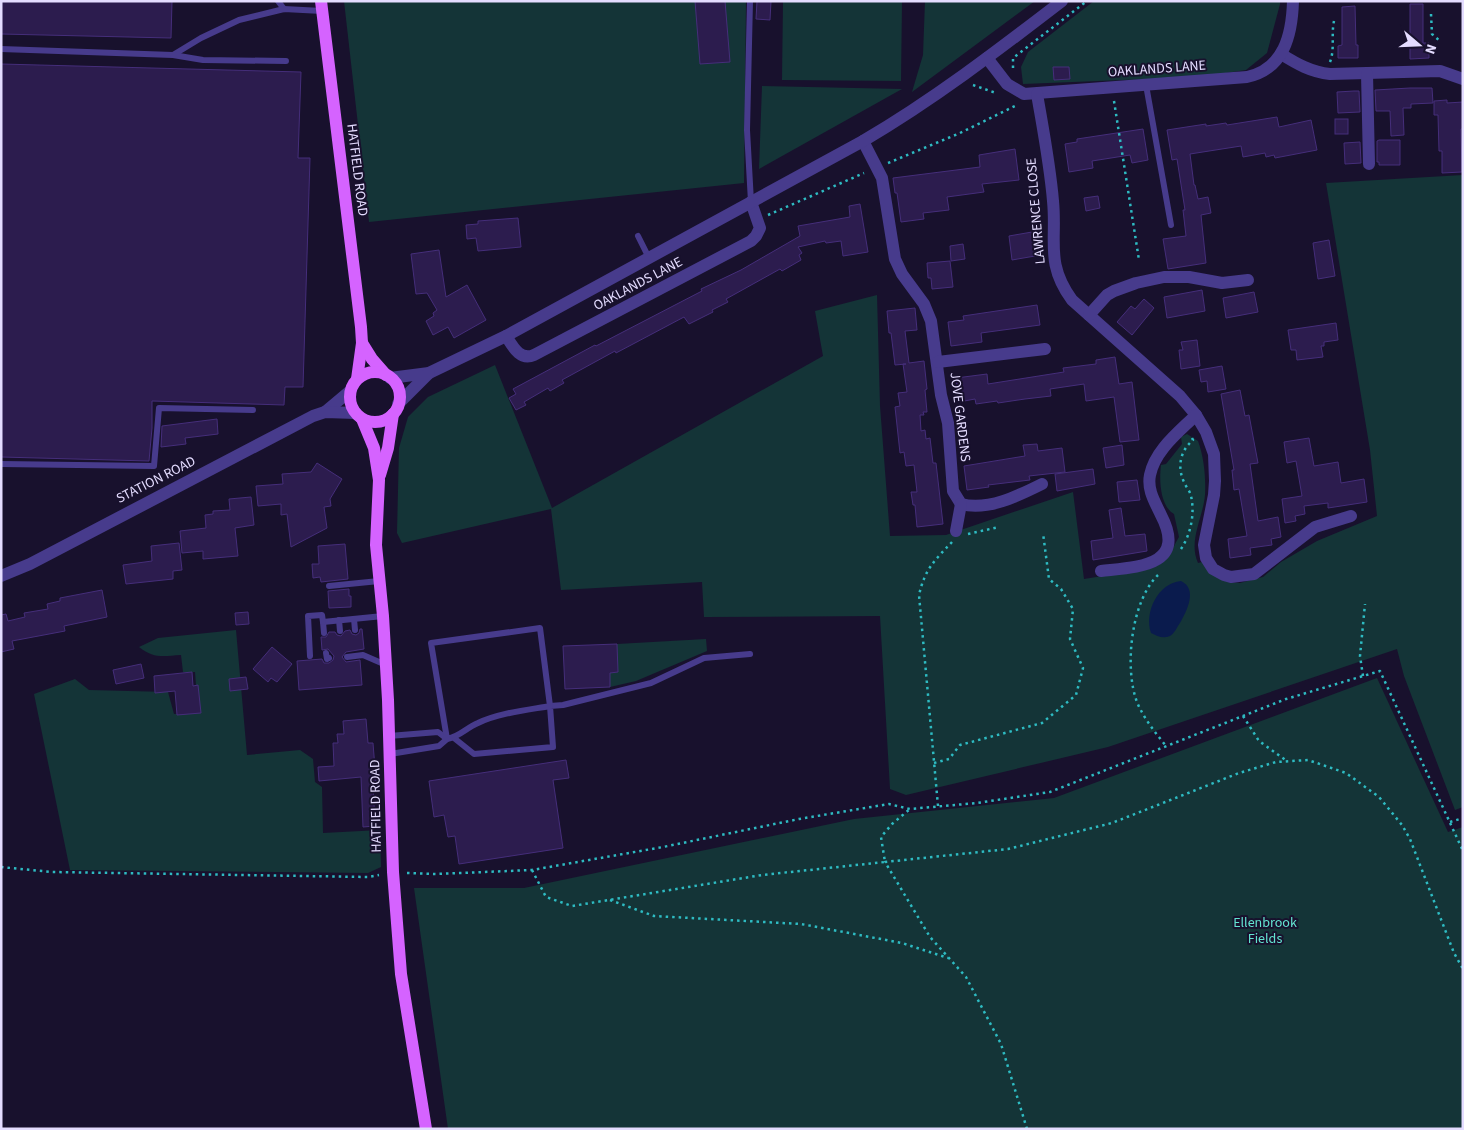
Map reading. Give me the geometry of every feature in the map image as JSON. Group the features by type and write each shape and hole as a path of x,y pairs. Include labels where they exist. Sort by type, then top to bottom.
{"main road":[{"name":"HATFIELD ROAD","path":"322,6 362,343 357,379"},
{"name":"HATFIELD ROAD","path":"362,343 372,359 388,377"},
{"path":"371,372 388,377 398,390 396,409 386,419 370,422 359,416 351,406 350,391 357,379 371,372"},
{"name":"HATFIELD ROAD","path":"379,480 396,409"},
{"name":"HATFIELD ROAD","path":"359,416 374,448 379,480 376,545 384,616 393,872 400,974 426,1129"}],"street":[{"name":"OAKLANDS LANE","path":"388,377 429,373 506,336 862,141 918,107 1062,1"},
{"name":"OAKLANDS LANE","path":"1007,84 1019,92 1037,94 1111,87 1226,80 1259,74 1271,66 1281,54 1286,42 1293,1"},
{"path":"1281,54 1304,68 1325,74 1440,71 1463,79"},
{"path":"987,58 1007,84"},
{"path":"1367,74 1369,164"},
{"name":"LAWRENCE CLOSE","path":"1037,94 1053,200 1052,238 1058,278 1068,294 1089,315 1180,396 1196,415 1211,442 1214,460 1214,495 1204,545 1209,564 1218,572 1231,577 1254,574 1315,527 1351,516"},
{"name":"JOVE GARDENS","path":"862,141 877,167 884,186 895,259 902,274 928,312 933,330 941,395 948,423 953,491 961,504"},
{"path":"751,202 758,219"},
{"name":"OAKLANDS LANE","path":"506,336 521,355 529,357 534,355 751,241 760,228 758,219"},
{"path":"1089,315 1107,295 1136,283 1154,279 1189,277 1222,283 1248,280"},
{"name":"JOVE GARDENS","path":"938,362 1045,349"},
{"name":"OAKLANDS LANE","path":"396,409 429,373"},
{"name":"STATION ROAD","path":"326,412 350,391"},
{"name":"STATION ROAD","path":"1,576 30,564 313,416 326,412 359,416"},
{"path":"1101,571 1149,565 1158,560 1166,549 1167,531 1162,516 1150,493 1149,477 1151,469 1164,448 1196,415"},
{"path":"955,534 961,504 973,506 989,504 1017,496 1042,484"}],"lane":[{"path":"278,1 284,9"},
{"path":"750,1 746,130 751,202"},
{"path":"173,55 201,38 239,20 284,9 322,6"},
{"path":"1,49 173,55 203,60 286,61"},
{"path":"1146,85 1171,225"},
{"path":"638,236 649,258"},
{"path":"1,464 154,466 158,408 253,410"},
{"path":"330,586 379,581"},
{"path":"310,656 308,616 322,615 324,633"},
{"path":"323,622 384,616"},
{"path":"354,619 355,630"},
{"path":"339,620 340,631"},
{"path":"447,739 431,643 540,628 553,747 474,754 454,738"},
{"path":"346,657 357,653 386,665"},
{"path":"390,754 439,746 447,739 454,738 478,723 514,712 562,705 651,683 704,658 750,654"},
{"path":"389,736 438,732 447,739"}],"path":[{"path":"971,85 997,94 1013,78 1013,58 1087,1"},
{"path":"1431,14 1432,34 1441,42"},
{"path":"1325,74 1333,52 1332,30 1334,21"},
{"path":"1111,87 1139,260"},
{"path":"758,219 877,167 960,134 1018,104 1024,102 1031,107 1039,107"},
{"path":"1177,555 1186,542 1191,522 1191,495 1181,474 1180,463 1183,452 1193,440 1191,434"},
{"path":"938,806 919,595 924,576 936,559 953,541 955,534 999,527"},
{"path":"934,763 949,759 960,745 1042,723 1076,695 1083,668 1070,639 1073,609 1061,589 1049,580 1043,533"},
{"path":"1161,572 1146,588 1140,601 1134,625 1130,662 1131,682 1136,700 1145,718 1166,746"},
{"path":"1363,676 1360,656 1365,604"},
{"path":"1,867 52,872 368,877 393,872 436,874 532,870 888,804 910,809 977,803 1050,792 1286,699 1380,671 1463,851"},
{"path":"1243,716 1259,741 1288,761"},
{"path":"532,870 546,897 572,906 762,875 1008,849 1112,823 1239,773 1276,762 1308,760 1346,773 1378,797 1402,825 1410,839 1454,953 1463,969"},
{"path":"910,809 892,824 881,837 885,862 930,937 966,977 1001,1044 1027,1129"},
{"path":"1450,822 1463,818"},
{"path":"609,900 654,916 801,924 902,943 950,959"}],"green space":[{"path":"344,1 746,1 744,183 369,222"},
{"path":"783,1 902,1 901,81 782,80"},
{"path":"925,1 1035,1 912,92 923,55"},
{"path":"1094,1 1280,1 1280,4 1267,53 1246,70 1199,77 1023,84 1021,67 1028,52"},
{"path":"762,86 902,89 759,169"},
{"path":"1463,175 1463,807 1455,810 1404,676 1397,649 1108,747 906,795 890,789 880,616 704,617 702,582 561,590 551,509 402,543 397,533 399,448 408,417 428,397 495,365 552,508 823,356 815,311 877,295 880,406 890,536 946,535 1073,492 1084,579 1152,568 1166,559 1179,537 1174,514 1169,510 1163,499 1160,471 1161,465 1166,464 1182,444 1181,437 1187,434 1198,441 1205,475 1204,504 1195,538 1195,555 1198,563 1202,562 1227,582 1240,583 1263,577 1281,562 1317,541 1377,516 1370,450 1326,183"},
{"path":"236,630 247,755 300,750 313,759 315,782 322,787 323,833 380,830 381,867 368,873 70,870 34,694 75,679 89,690 168,692 174,714 198,713 195,672 183,672 181,655 154,655 139,647 158,638"},
{"path":"706,639 707,651 636,681 610,687 610,673 618,672 617,644"},
{"name":"Ellenbrook Fields","path":"1377,678 1448,832 1463,827 1463,1129 448,1129 414,888 524,888 854,819 1054,798"}],"water":[{"path":"1181,581 1189,589 1190,600 1175,632 1167,637 1151,633 1149,625 1150,616 1155,600 1166,587"}],"building":[{"path":"1,1 172,1 171,38 1,34"},
{"path":"695,1 725,1 730,62 700,64"},
{"path":"757,1 771,1 770,20 756,19"},
{"path":"1410,4 1423,4 1423,43 1429,43 1429,58 1410,59"},
{"path":"1355,6 1358,58 1338,58 1338,46 1342,45 1342,7"},
{"path":"1,64 301,72 298,158 310,158 303,387 285,387 284,405 152,401 149,461 1,457"},
{"path":"1053,67 1069,67 1070,79 1054,80"},
{"path":"1432,88 1433,103 1411,104 1411,108 1403,108 1404,135 1391,136 1390,111 1376,111 1375,90"},
{"path":"1359,91 1360,112 1338,113 1337,92"},
{"path":"1447,100 1447,103 1463,102 1463,129 1461,129 1462,172 1442,173 1442,151 1439,151 1438,115 1434,115 1434,101"},
{"path":"1277,117 1279,127 1311,120 1317,150 1275,158 1274,155 1266,157 1265,153 1243,157 1241,146 1190,154 1198,199 1208,197 1211,213 1201,215 1206,263 1168,269 1163,239 1186,236 1183,210 1185,210 1177,159 1172,160 1167,130 1206,124 1206,126 1226,123 1227,125"},
{"path":"1335,119 1348,119 1348,134 1335,134"},
{"path":"1143,129 1148,160 1132,163 1130,155 1092,161 1093,168 1069,172 1065,144 1077,142 1077,139"},
{"path":"1400,140 1400,165 1379,165 1379,162 1377,162 1377,141"},
{"path":"1360,142 1361,163 1345,164 1344,143"},
{"path":"1015,149 1019,180 982,184 984,192 947,197 949,210 923,213 924,219 901,222 893,178 980,167 979,155"},
{"path":"1098,196 1100,208 1086,211 1084,198"},
{"path":"860,204 868,252 843,256 841,241 826,243 825,241 798,247 802,253 799,255 801,260 782,271 780,269 726,299 728,302 712,310 713,312 689,324 684,317 616,353 615,351 562,380 564,383 550,391 548,388 524,402 526,405 516,410 509,398 516,394 513,389 702,291 701,289 741,270 800,236 798,226 850,217 849,206"},
{"path":"518,218 521,247 478,251 476,238 467,239 466,225 478,224 478,221"},
{"path":"1032,232 1035,256 1012,260 1009,236"},
{"path":"1329,240 1335,276 1318,279 1313,243"},
{"path":"963,244 965,259 951,261 950,246"},
{"path":"439,250 446,297 467,285 486,320 454,338 448,327 433,335 426,321 434,316 433,313 437,310 427,293 416,294 411,254"},
{"path":"950,261 953,287 932,289 931,278 928,278 927,263"},
{"path":"1202,290 1205,311 1167,318 1164,297"},
{"path":"1254,292 1258,312 1226,318 1223,298"},
{"path":"1144,299 1154,308 1132,335 1117,322 1131,306 1135,309"},
{"path":"1037,305 1040,325 981,333 982,342 951,346 948,322 964,320 963,316"},
{"path":"915,308 917,330 905,331 909,363 924,361 927,412 923,412 924,415 920,415 921,431 925,430 926,439 930,438 933,463 936,463 943,524 917,527 915,505 913,505 911,492 917,492 914,465 906,466 904,452 900,453 895,407 900,406 898,393 907,392 903,364 895,365 887,311"},
{"path":"1336,323 1338,340 1324,342 1324,346 1321,346 1323,357 1297,360 1296,350 1291,350 1288,330"},
{"path":"1197,340 1200,366 1181,369 1179,350 1183,350 1181,342"},
{"path":"1115,357 1119,384 1132,382 1139,440 1120,442 1114,397 1086,401 1084,384 1050,389 1051,396 998,403 997,401 976,404 975,399 959,402 956,378 987,374 988,384 1064,372 1063,368 1096,364 1096,360"},
{"path":"1222,366 1226,389 1208,392 1207,381 1201,382 1199,370"},
{"path":"1240,390 1245,416 1249,415 1258,463 1250,464 1258,521 1278,517 1281,537 1271,539 1272,545 1250,548 1251,555 1230,558 1228,539 1247,536 1239,489 1234,490 1232,470 1234,470 1221,394"},
{"path":"217,419 218,434 185,438 186,444 161,447 162,426"},
{"path":"1309,438 1314,466 1338,462 1341,483 1364,479 1367,502 1328,508 1328,503 1304,506 1305,514 1295,516 1296,521 1285,523 1282,499 1302,496 1296,461 1287,463 1284,442"},
{"path":"1037,444 1038,451 1062,448 1065,472 1029,476 1030,480 988,485 989,487 967,490 964,466 1025,456 1023,445"},
{"path":"1122,445 1124,465 1106,468 1103,448"},
{"path":"317,463 342,479 330,499 331,506 324,507 327,528 291,547 287,514 281,515 281,504 258,506 256,486 283,484 282,474 311,472"},
{"path":"1093,469 1095,484 1057,491 1055,474"},
{"path":"1137,480 1140,500 1119,502 1117,482"},
{"path":"251,497 254,525 235,528 238,556 203,559 203,551 182,553 180,531 206,528 205,515 213,514 213,511 230,510 229,499"},
{"path":"1121,508 1125,536 1145,534 1147,551 1093,560 1091,541 1113,538 1109,510"},
{"path":"179,543 182,570 173,571 173,579 126,584 123,565 152,561 151,546"},
{"path":"345,544 348,579 321,582 320,577 313,578 312,564 319,564 318,546"},
{"path":"349,589 351,607 329,608 328,591"},
{"path":"102,590 107,617 64,626 65,631 12,641 14,649 1,652 1,615 6,614 8,621 25,617 24,613 48,609 47,604 60,601 60,598"},
{"path":"248,612 249,624 236,625 235,613"},
{"path":"362,629 364,649 346,652 342,657 346,662 360,660 362,685 299,690 297,661 322,659 324,663 329,663 333,660 334,656 328,649 322,650 321,637 326,637 329,632 335,632 341,636 345,631 350,630 352,634 356,635"},
{"path":"617,644 618,672 610,673 610,687 565,689 563,646"},
{"path":"272,647 292,664 277,682 271,678 268,682 253,669"},
{"path":"141,664 144,678 116,684 113,670"},
{"path":"192,672 193,686 198,685 201,713 177,715 175,691 155,693 154,676"},
{"path":"246,677 248,689 230,691 229,679"},
{"path":"366,719 368,743 373,743 376,781 373,782 375,826 363,827 361,777 319,781 318,767 334,766 333,743 338,743 337,734 344,734 343,721"},
{"path":"566,760 569,778 553,780 563,848 459,864 455,836 448,837 444,815 434,817 429,781"}]}
